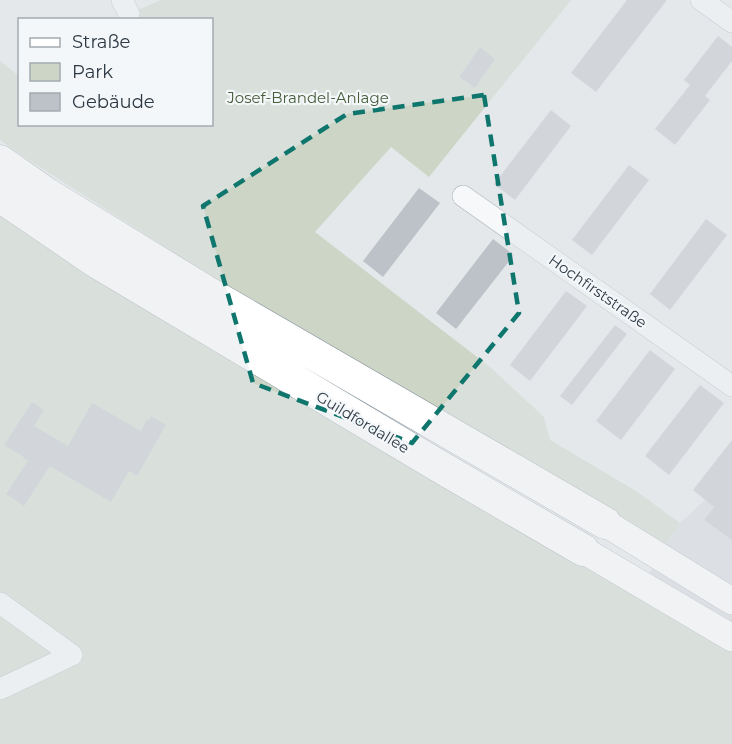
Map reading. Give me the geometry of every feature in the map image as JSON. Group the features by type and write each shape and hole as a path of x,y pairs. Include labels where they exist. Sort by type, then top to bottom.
{"highway":[{"path":"0,161 47,194 205,291 605,523"},
{"name":"Guildfordallee","path":"0,196 95,261 583,550"}],"main road":[{"path":"605,523 732,601"},
{"name":"Guildfordallee","path":"583,550 732,638"}],"street":[{"path":"701,0 732,22"},
{"name":"Hochfirststraße","path":"463,196 732,386"},
{"path":"0,603 72,655 0,689"}],"highlighted area":[{"path":"484,95 519,313 412,443 253,383 203,206 347,114"}],"shaded area":[{"path":"732,465 732,648 639,590 680,523 705,500"}],"green space":[{"name":"Josef-Brandel-Anlage","path":"161,0 571,0 429,177 391,147 315,232 490,367 544,417 550,440 636,491 680,523 664,548 201,270 0,140 0,61 18,75 18,126 213,126 213,18 128,18 129,14"},
{"path":"0,206 732,648 732,744 0,744"}],"building":[{"path":"627,0 667,0 596,92 571,73"},
{"path":"718,36 732,47 732,61 705,96 710,100 675,145 655,129 690,85 684,80"},
{"path":"480,47 495,59 475,88 459,77"},
{"path":"551,110 571,126 515,200 494,184"},
{"path":"629,165 649,180 592,255 572,240"},
{"path":"419,188 440,203 383,277 363,261"},
{"path":"706,219 727,235 670,310 650,294"},
{"path":"493,239 514,255 456,329 436,313"},
{"path":"566,291 587,306 530,381 510,365"},
{"path":"615,325 627,334 572,405 560,396"},
{"path":"650,350 675,369 621,440 596,421"},
{"path":"700,385 724,403 669,475 645,456"},
{"path":"32,402 44,410 34,426 68,446 92,403 141,431 151,416 166,425 137,476 129,471 111,502 50,466 24,506 6,494 28,461 4,445"},
{"path":"732,440 732,540 704,520 714,507 693,490"}]}
